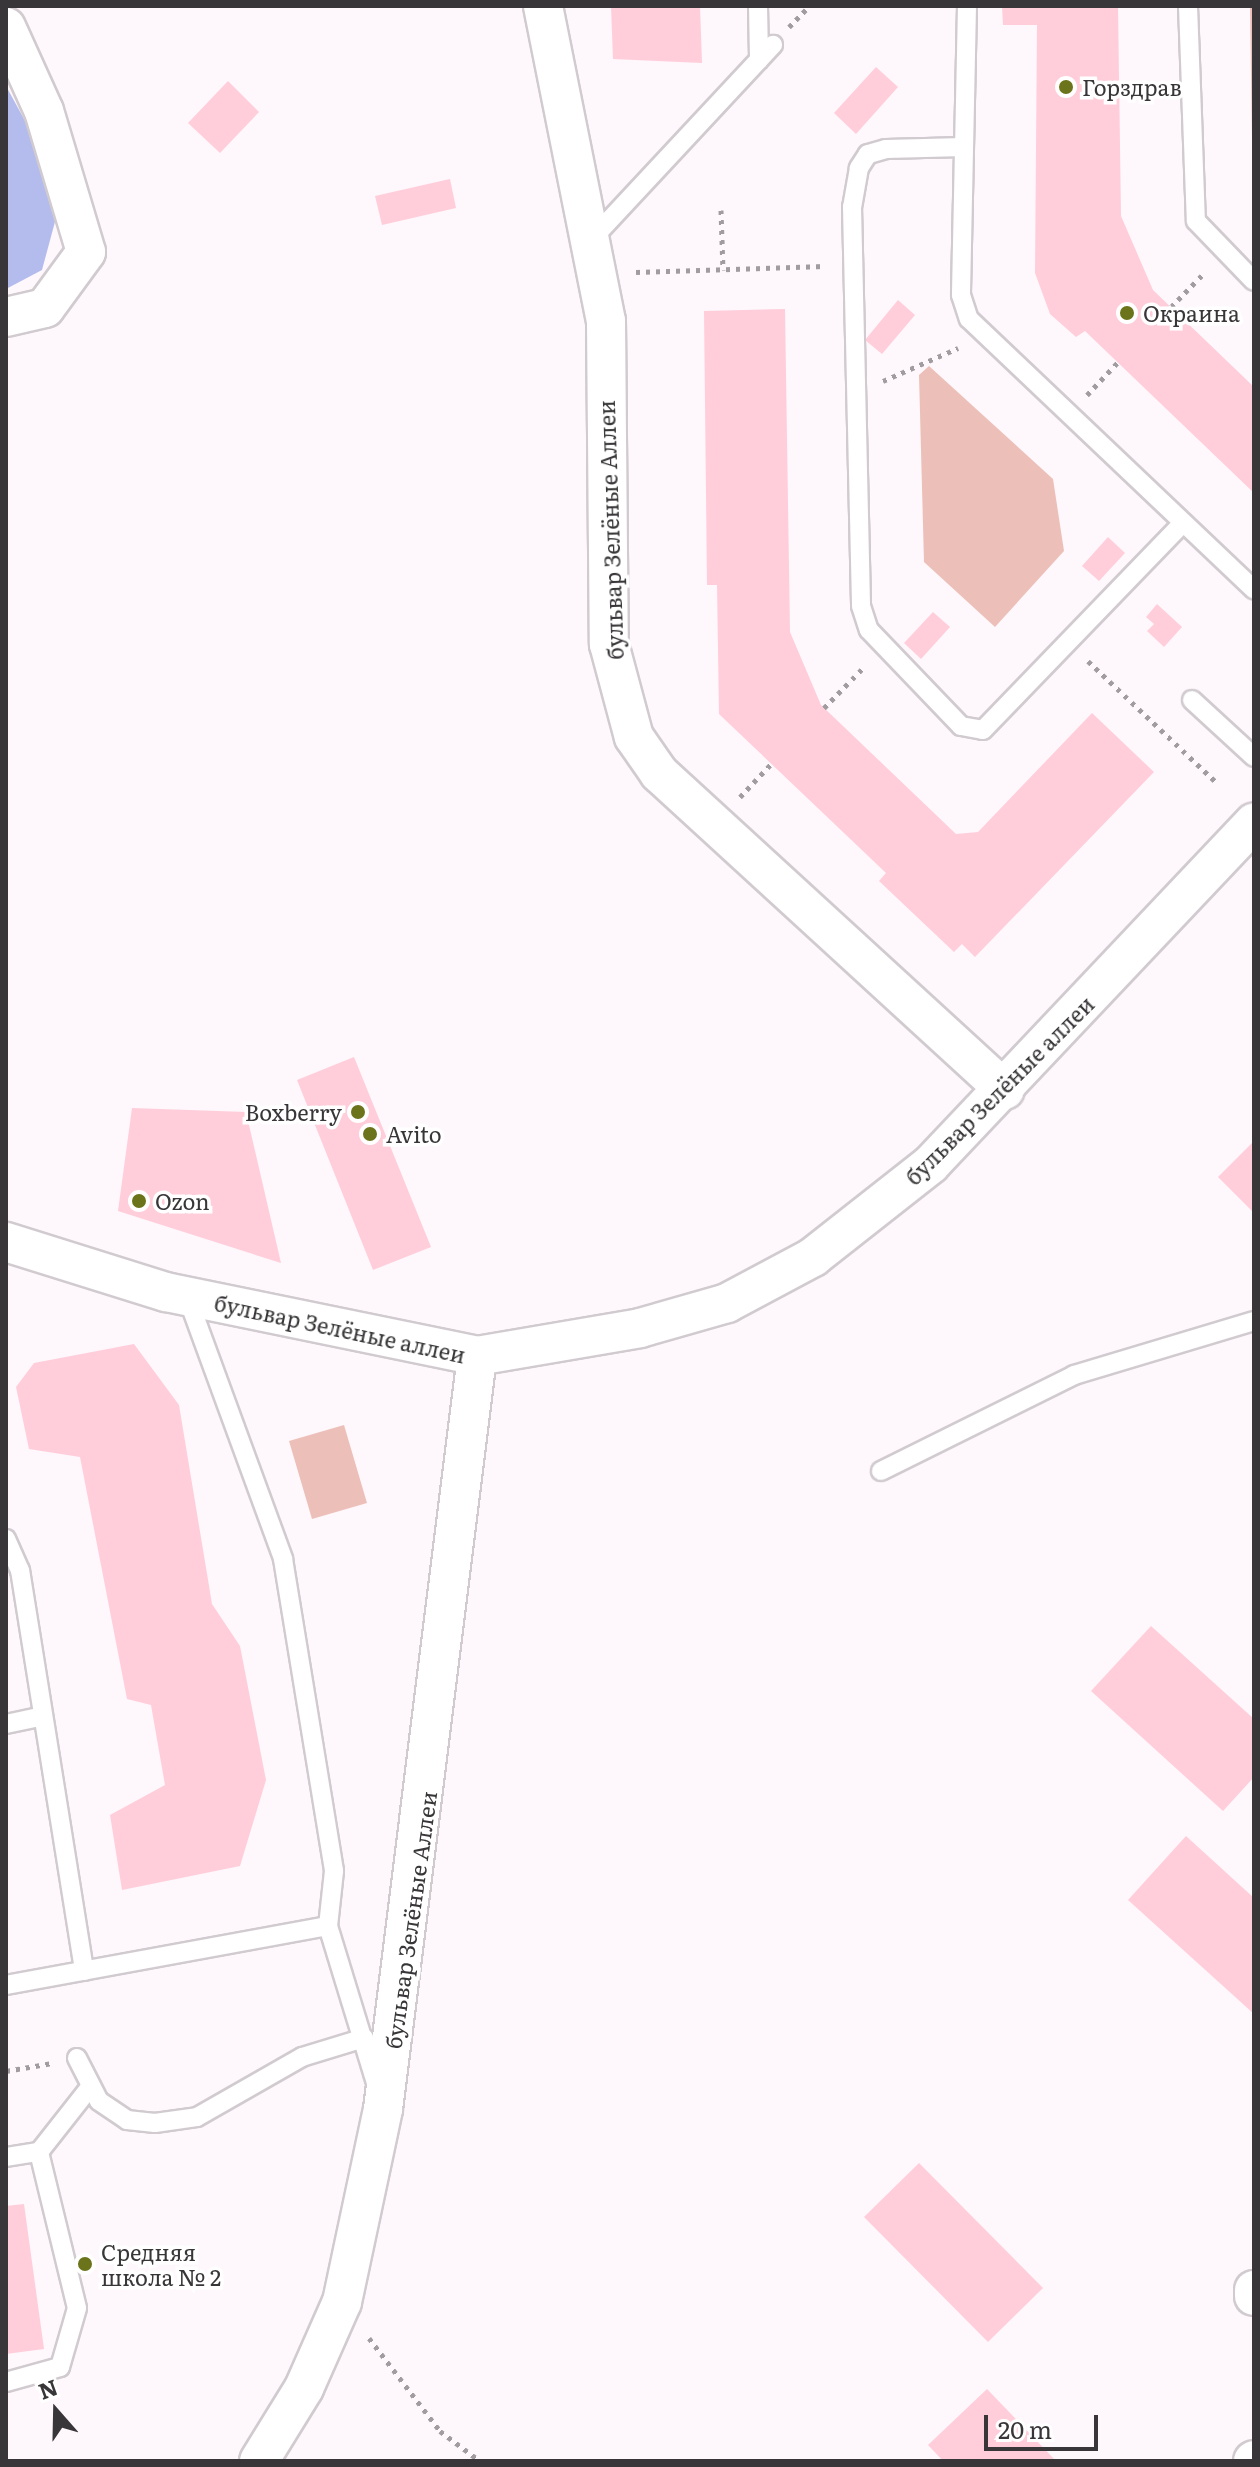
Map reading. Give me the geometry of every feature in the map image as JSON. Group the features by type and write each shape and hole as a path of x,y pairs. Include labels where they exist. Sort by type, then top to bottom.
{"street":[{"name":"бульвар Зелёные Аллеи","path":"543,6 606,321 609,644 634,737 659,773 1005,1090"},
{"path":"6,27 44,111 86,252 45,308 6,317"},
{"name":"бульвар Зелёные аллеи","path":"6,1242 187,1296 477,1356 640,1328 727,1303 813,1257 931,1164 1005,1090 1254,823"},
{"name":"бульвар Зелёные Аллеи","path":"259,2461 304,2388 342,2302 383,2109 477,1356"}],"lane":[{"path":"758,6 759,60"},
{"path":"967,6 961,295 983,336 1254,589"},
{"path":"1188,6 1194,211 1223,253 1254,281"},
{"path":"595,257 773,45"},
{"path":"964,147 868,154 852,207 861,606 882,648 961,726 983,730 1070,644 1183,523"},
{"path":"1192,700 1254,757"},
{"path":"187,1296 283,1559 334,1871 328,1926 383,2109"},
{"path":"881,1471 1074,1375 1254,1321"},
{"path":"6,1539 20,1570 84,1971"},
{"path":"6,1724 43,1716"},
{"path":"6,1985 328,1926"},
{"path":"77,2058 91,2086 127,2120 197,2117 302,2057 364,2038"},
{"path":"6,2157 39,2152 91,2086"},
{"path":"6,2382 60,2367 77,2308 39,2152"}],"path":[{"path":"721,210 723,270"},
{"path":"1171,307 1223,253"},
{"path":"595,257 723,270 854,266"},
{"path":"856,393 983,336"},
{"path":"1067,416 1118,362"},
{"path":"1070,644 1216,782"},
{"path":"824,708 882,648"},
{"path":"6,2071 77,2058"},
{"path":"342,2302 440,2431 480,2461"}],"shaded area":[{"path":"1250,6 1254,6 1252,140"},
{"path":"929,366 1053,479 1064,551 995,627 924,562 919,375"},
{"path":"344,1425 367,1503 312,1519 289,1441"}],"water":[{"path":"6,86 46,159 56,218 42,270 6,289"}],"building":[{"path":"611,6 700,6 702,63 613,59"},
{"path":"1002,6 1118,6 1121,216 1153,290 1254,387 1254,493 1085,331 1076,337 1050,314 1035,273 1037,25 1003,25"},
{"path":"876,67 898,87 856,134 834,113"},
{"path":"228,81 259,112 220,153 188,123"},
{"path":"450,179 456,208 382,225 375,196"},
{"path":"898,300 915,315 882,354 865,340"},
{"path":"785,309 790,632 821,705 956,834 978,832 1092,713 1154,772 975,957 962,944 954,952 879,881 886,873 719,714 717,585 707,585 704,311"},
{"path":"1108,537 1125,553 1099,581 1082,566"},
{"path":"1157,604 1182,627 1164,647 1147,631 1154,624 1146,617"},
{"path":"933,612 950,627 921,659 904,643"},
{"path":"354,1057 431,1247 373,1270 297,1080"},
{"path":"132,1108 246,1112 281,1263 118,1211"},
{"path":"1254,1141 1254,1213 1218,1177"},
{"path":"134,1344 179,1405 212,1604 240,1646 266,1780 240,1866 122,1890 110,1815 165,1785 151,1705 127,1699 80,1457 29,1449 16,1387 34,1363"},
{"path":"1151,1626 1254,1719 1254,1777 1223,1811 1091,1691"},
{"path":"1186,1836 1254,1898 1254,2014 1128,1900"},
{"path":"919,2163 1043,2288 988,2342 864,2217"},
{"path":"24,2204 44,2349 6,2354 6,2206"},
{"path":"987,2389 1056,2461 943,2461 928,2445"}],"place":[{"name":"Горздрав","path":"1066,87"},
{"name":"Окраина","path":"1127,313"},
{"name":"Boxberry","path":"358,1112"},
{"name":"Avito","path":"370,1134"},
{"name":"Ozon","path":"139,1201"},
{"name":"Средняя школа № 2","path":"85,2264"}]}
